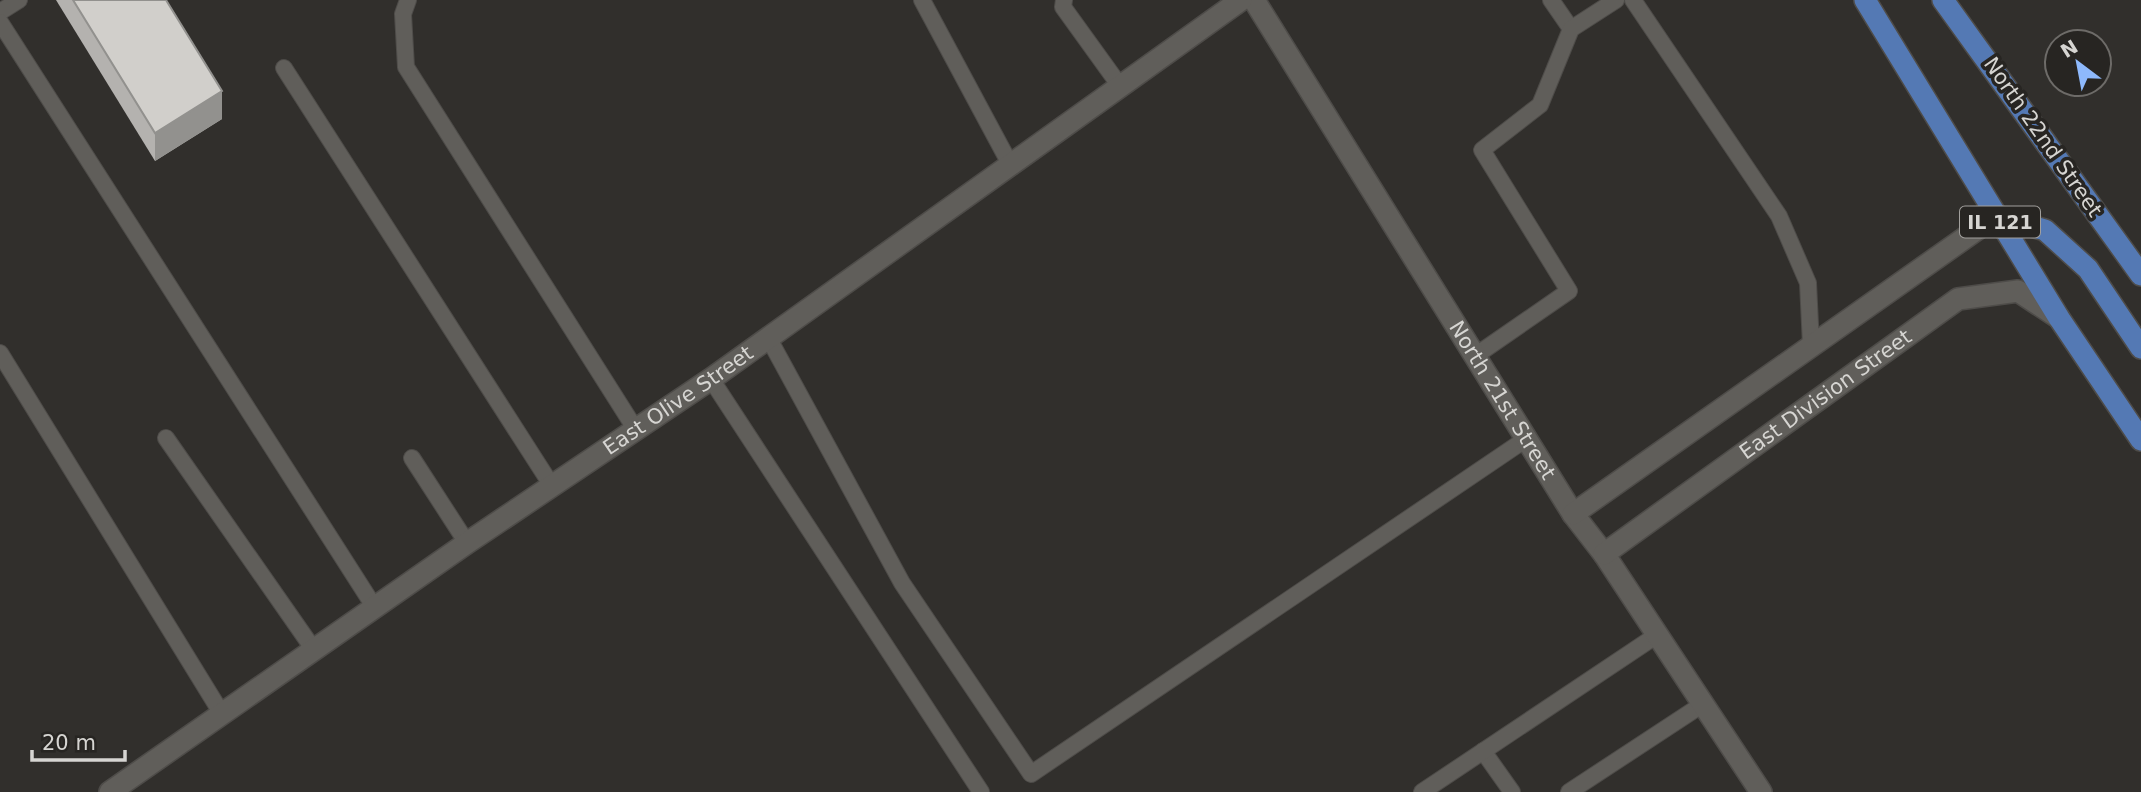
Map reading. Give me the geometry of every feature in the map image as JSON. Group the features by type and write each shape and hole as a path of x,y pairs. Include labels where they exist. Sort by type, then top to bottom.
{"main road":[{"name":"IL 121","path":"1865,0 2059,318 2141,440"},
{"name":"North 22nd Street","path":"1943,0 2140,273"},
{"path":"1996,216 2045,230 2088,269 2141,348"}],"street":[{"name":"East Olive Street","path":"110,792 467,544 711,379 1241,0"},
{"name":"North 21st Street","path":"1254,0 1573,514 1604,554 1761,792"},
{"path":"1573,514 1996,216"},
{"name":"East Division Street","path":"1604,554 1958,299 2018,292 2059,318"}],"lane":[{"path":"0,12 19,0"},
{"path":"408,0 403,14 406,67 636,430"},
{"path":"922,0 1010,164"},
{"path":"1064,0 1063,7 1120,86"},
{"path":"1551,0 1571,29"},
{"path":"1475,356 1569,291 1482,150 1540,105 1571,29 1616,0"},
{"path":"1633,0 1779,216 1808,283 1811,345"},
{"path":"0,22 375,608"},
{"path":"284,68 552,486"},
{"path":"768,337 902,583 1031,774 1526,439"},
{"path":"0,353 222,714"},
{"path":"711,379 981,792"},
{"path":"166,438 314,650"},
{"path":"412,458 467,544"},
{"path":"1422,792 1657,635"},
{"path":"1569,792 1703,704"},
{"path":"1483,751 1512,792"}],"building":[{"path":"73,0 166,0 222,91 155,133"}]}
